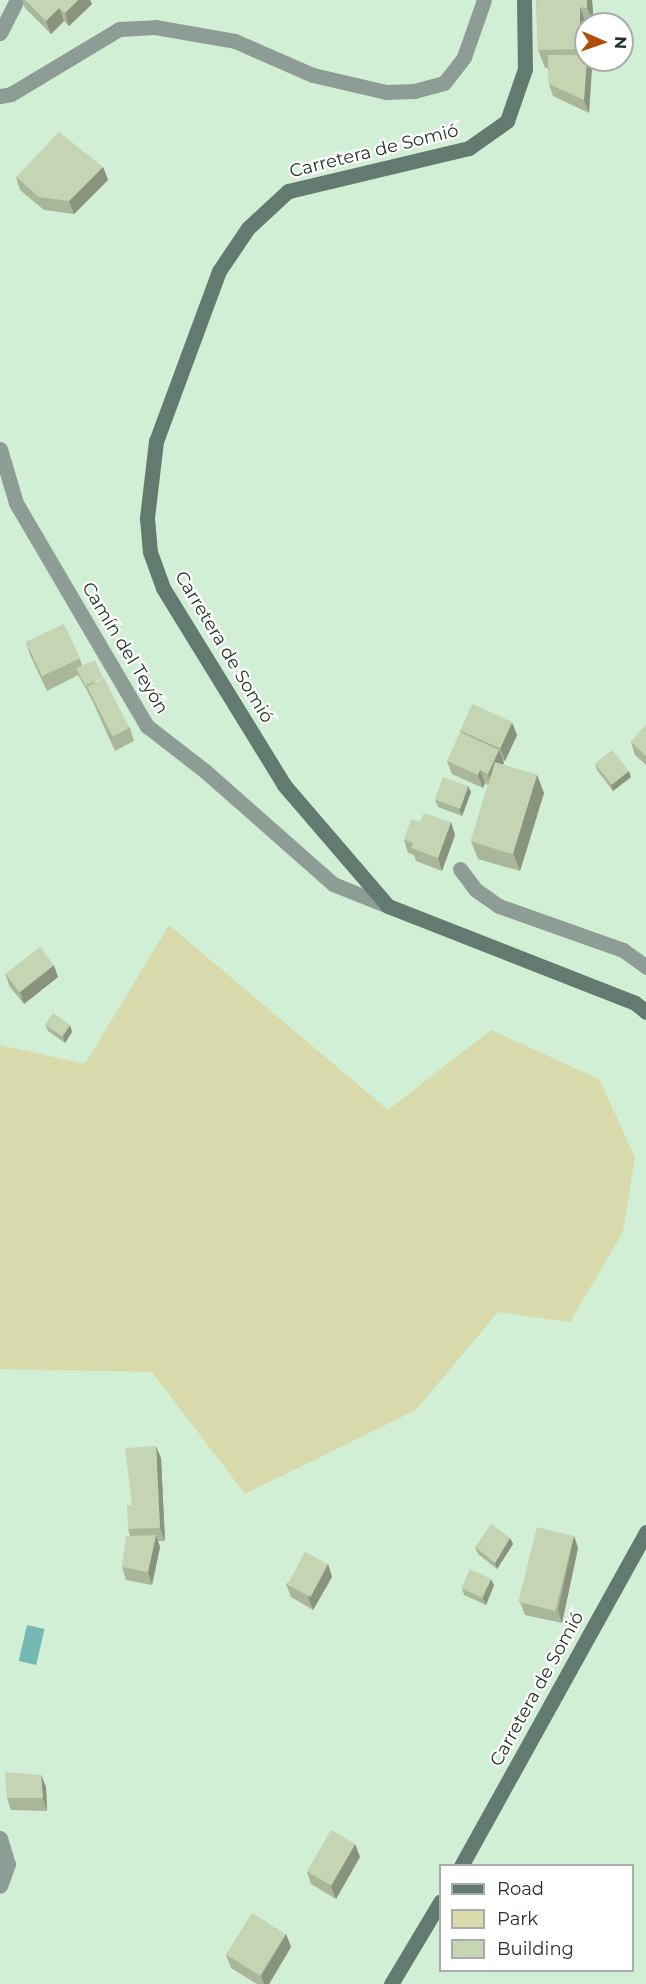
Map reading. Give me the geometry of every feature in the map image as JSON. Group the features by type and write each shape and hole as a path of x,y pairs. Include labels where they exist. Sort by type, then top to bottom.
{"street":[{"path":"0,33 17,0"},
{"path":"0,96 11,94 119,29 155,27 235,41 313,75 386,92 414,91 444,83 464,57 484,0"},
{"name":"Carretera de Somió","path":"524,0 525,69 507,121 470,148 288,191 248,228 219,271 156,441 147,518 150,552 163,588 284,785 388,906 635,1003 646,1012"},
{"name":"Camín del Teyón","path":"0,449 16,503 147,726 205,771 333,884 388,906"},
{"path":"460,869 476,890 498,906 623,950 646,967"},
{"name":"Carretera de Somió","path":"462,1864 646,1532"},
{"path":"0,1838 8,1864 0,1886"},
{"path":"391,1984 439,1905"}],"green space":[{"path":"169,925 388,1110 491,1030 599,1079 635,1157 623,1232 570,1322 498,1312 416,1410 245,1494 152,1372 0,1369 0,1045 85,1064"}],"water":[{"path":"27,1625 45,1629 36,1665 19,1661"}],"building":[{"path":"25,0 78,0 65,13 59,8 46,21"},
{"path":"536,0 587,0 587,8 580,7 580,12 574,12 574,49 538,50"},
{"path":"548,55 574,55 574,72 586,72 584,100 549,84"},
{"path":"59,132 103,167 69,201 39,197 16,177"},
{"path":"64,624 80,658 42,676 26,642"},
{"path":"95,660 103,678 86,685 88,691 76,668"},
{"path":"104,678 129,728 112,737 87,687"},
{"path":"472,704 512,722 500,748 460,730"},
{"path":"646,725 646,756 631,742"},
{"path":"460,732 499,750 488,774 480,770 478,775 447,761"},
{"path":"612,750 629,771 612,785 595,764"},
{"path":"495,762 537,775 513,854 471,841"},
{"path":"443,777 468,786 460,809 435,800"},
{"path":"424,813 451,822 438,858 411,848 413,843 404,840 411,819 420,822"},
{"path":"40,947 54,965 19,992 5,974"},
{"path":"53,1013 70,1025 62,1037 45,1024"},
{"path":"156,1446 160,1528 128,1529 127,1505 132,1505 125,1448"},
{"path":"491,1524 510,1538 495,1563 475,1547"},
{"path":"537,1527 574,1536 555,1611 518,1602"},
{"path":"156,1535 148,1572 122,1567 126,1536"},
{"path":"305,1552 328,1564 311,1597 288,1585"},
{"path":"470,1569 491,1579 482,1598 461,1588"},
{"path":"5,1772 41,1775 43,1798 7,1798"},
{"path":"331,1830 355,1844 331,1886 307,1872"},
{"path":"252,1913 286,1934 260,1976 226,1955"}]}
